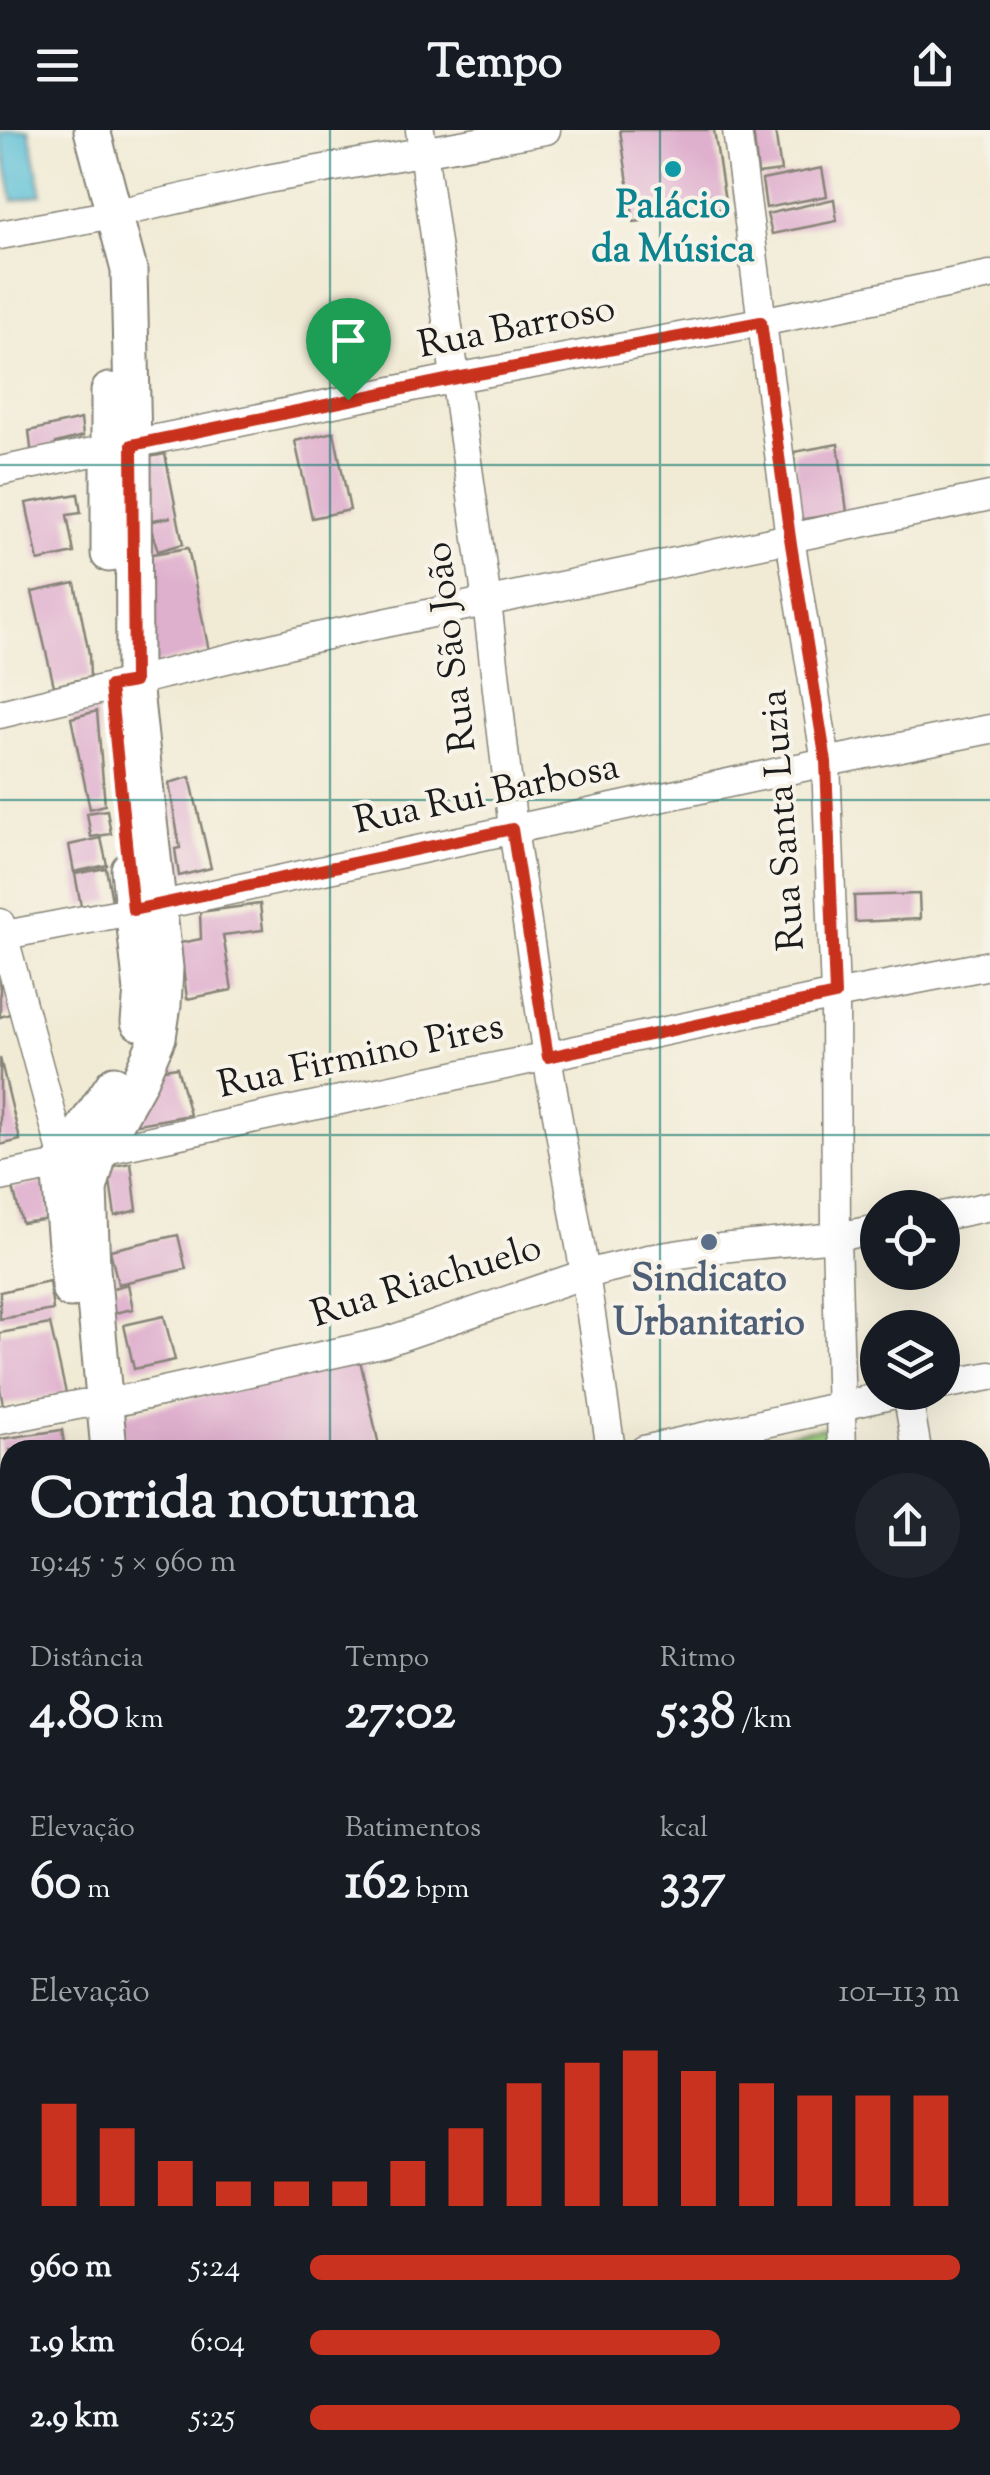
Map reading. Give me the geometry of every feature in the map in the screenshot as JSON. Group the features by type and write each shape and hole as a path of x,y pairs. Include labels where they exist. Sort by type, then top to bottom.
{"main road":[{"path":"92,130 128,270 120,447 122,684 145,908 138,1024 122,1071 61,1161 93,1404 106,1440"},
{"path":"86,1440 93,1404 89,1188 100,1151 138,1083 158,1037 163,1004 165,968 145,908"}],"street":[{"path":"0,235 112,214 422,141 546,130"},
{"name":"Rua Santa Luzia","path":"737,130 790,538 826,762 835,995 842,1440"},
{"name":"Rua São João","path":"422,141 488,602 512,829 610,1440"},
{"name":"Rua Barroso","path":"0,471 990,275"},
{"path":"0,714 308,639 990,496"},
{"name":"Rua Rui Barbosa","path":"1,932 145,908 990,729"},
{"path":"0,1178 61,1161 1,932"},
{"name":"Rua Firmino Pires","path":"100,1151 990,965"},
{"path":"960,1212 990,1206"},
{"name":"Rua Riachuelo","path":"0,1420 385,1342 585,1274 685,1253 860,1232"},
{"path":"960,1382 990,1376"},
{"path":"688,1440 860,1401"},
{"path":"909,1410 915,1440"}],"green space":[{"path":"827,1427 827,1440 753,1440"}],"water":[{"path":"29,130 42,194 13,201 0,133"}],"building":[{"name":"Palácio da Música","path":"620,130 714,130 726,208 634,222"},
{"path":"753,130 775,130 781,171 758,174"},
{"path":"822,168 827,196 766,208 762,180"},
{"path":"834,199 837,221 772,234 767,214"},
{"path":"81,419 83,436 56,443 57,452 32,457 29,431"},
{"path":"334,432 350,510 312,518 295,441"},
{"path":"838,444 847,512 799,520 794,452"},
{"path":"165,454 183,544 158,551 149,522 171,517 147,521 144,458"},
{"path":"78,494 81,513 67,515 74,553 38,561 26,503"},
{"path":"188,548 209,651 152,665 147,659 146,555"},
{"path":"75,583 90,677 54,686 32,592"},
{"path":"97,711 105,805 90,809 71,718"},
{"path":"190,777 211,868 179,876 175,849 180,848 169,783"},
{"path":"107,810 111,834 91,837 87,813"},
{"path":"101,838 107,865 74,872 69,845"},
{"path":"106,868 112,901 81,906 75,874"},
{"path":"919,894 920,919 855,922 854,896"},
{"path":"260,904 263,930 223,935 232,990 187,999 180,943 201,939 200,912"},
{"path":"0,976 10,1014 0,1017"},
{"path":"0,1058 20,1140 0,1145"},
{"path":"177,1067 190,1115 132,1125 158,1070"},
{"path":"131,1163 137,1210 115,1216 108,1167"},
{"path":"45,1182 50,1219 22,1223 13,1188"},
{"path":"178,1235 186,1269 118,1284 110,1250"},
{"path":"49,1281 53,1310 0,1319 0,1292"},
{"path":"128,1284 133,1309 114,1313 109,1289"},
{"path":"164,1316 175,1360 134,1369 124,1325"},
{"path":"50,1324 66,1393 3,1405 0,1333"},
{"path":"360,1360 378,1440 124,1440 119,1416"},
{"path":"62,1430 64,1440 0,1440"}],"place":[{"name":"Palácio da Música","path":"673,169"},
{"name":"Sindicato Urbanitario","path":"709,1242"}],"route":[{"path":"761,322 826,762 835,995 548,1057 512,829 133,910 110,686 134,682 132,445 348,400 761,322"}]}
